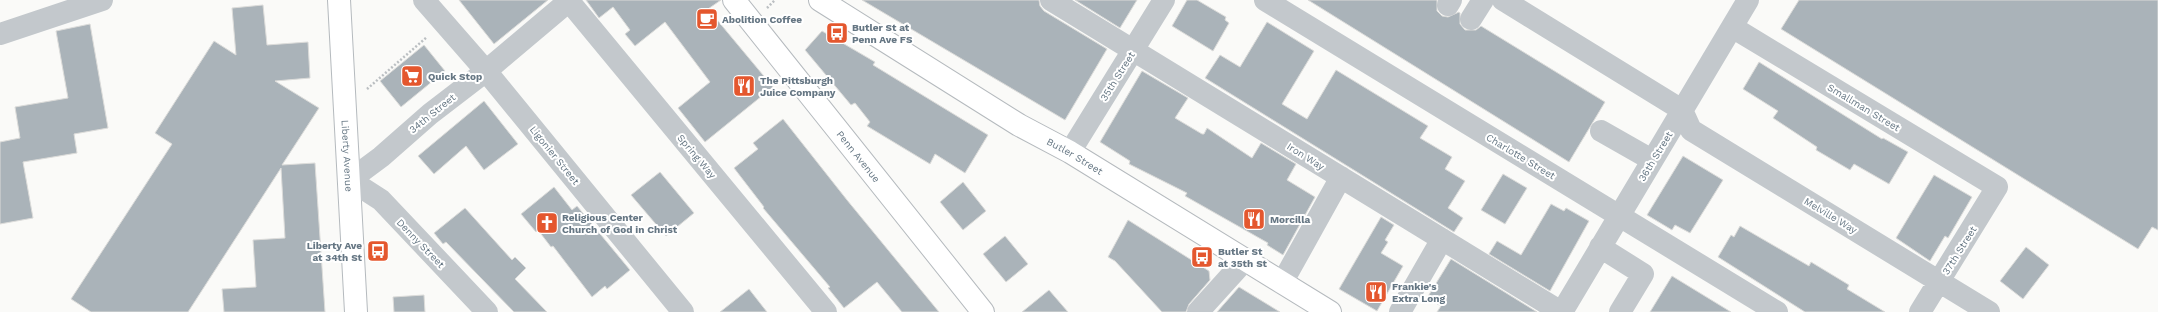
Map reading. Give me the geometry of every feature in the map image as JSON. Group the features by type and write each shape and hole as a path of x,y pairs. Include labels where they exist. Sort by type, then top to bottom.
{"main road":[{"name":"Liberty Avenue","path":"339,0 356,312"},
{"name":"Penn Avenue","path":"734,0 983,312"},
{"name":"Butler Street","path":"820,0 1019,125 1070,152 1330,312"}],"street":[{"path":"0,34 102,0"},
{"name":"Ligonier Street","path":"424,0 486,71 683,312"},
{"name":"34th Street","path":"350,180 381,157 430,114 486,71 569,0"},
{"name":"Spring Way","path":"569,0 826,312"},
{"name":"Iron Way","path":"1051,0 1562,312"},
{"name":"35th Street","path":"1070,152 1164,0"},
{"name":"Charlotte Street","path":"1265,0 1777,312"},
{"path":"1459,7 1483,0"},
{"path":"1503,0 1682,110"},
{"name":"36th Street","path":"1562,312 1748,0"},
{"name":"Smallman Street","path":"1732,27 1997,187"},
{"name":"Melville Way","path":"1682,110 1691,130 1990,312"},
{"path":"1601,131 1652,160"},
{"path":"1282,283 1341,177"},
{"name":"Denny Street","path":"350,180 381,200 487,312"},
{"name":"37th Street","path":"1920,312 1997,187"},
{"path":"1400,312 1442,239"},
{"path":"1600,247 1644,274 1620,312"},
{"path":"1198,312 1245,260"}],"path":[{"path":"765,10 775,0"},
{"path":"367,89 428,36"}],"building":[{"path":"459,0 548,0 494,44"},
{"path":"586,0 721,0 708,9 773,87 705,142 678,108 710,82 665,22 635,46 625,34 630,30 613,7 599,18"},
{"path":"862,0 1039,0 1040,6 1044,11 1107,49 1065,120"},
{"path":"1075,0 1137,0 1120,28"},
{"path":"1187,0 1197,0 1226,17 1225,20 1229,23 1213,51 1172,26"},
{"path":"1308,0 1437,0 1437,11 1442,16 1448,17 1459,12 1460,13 1460,24 1465,30 1476,30 1481,26 1605,102 1569,162"},
{"path":"1799,0 2158,0 2158,230 2152,227 2138,249 1781,29"},
{"path":"263,5 267,45 308,42 310,78 275,81 319,108 282,165 315,163 325,312 224,312 222,289 256,287 253,240 285,238 281,168 188,312 91,312 71,299 172,144 155,133 214,41 236,55 232,8"},
{"path":"1267,22 1314,51 1282,104 1307,119 1336,70 1428,126 1420,138 1452,157 1445,169 1465,181 1448,208 1463,218 1454,232 1205,78 1220,55 1240,67"},
{"path":"90,24 108,128 74,134 77,153 23,162 33,218 0,224 0,142 20,138 15,107 68,98 56,31"},
{"path":"822,31 875,62 873,65 988,135 965,173 935,154 930,164 867,126 870,122 855,103 851,105 805,50"},
{"name":"Quick Stop","path":"424,45 445,71 401,107 380,81"},
{"path":"1759,62 1882,139 1883,138 1908,152 1889,184 1854,164 1850,170 1816,150 1817,147 1773,118 1778,111 1743,89"},
{"path":"1142,71 1188,98 1175,118 1202,134 1204,134 1207,128 1252,158 1261,143 1296,164 1287,180 1315,197 1283,255 1267,245 1268,243 1185,196 1187,193 1129,164 1130,161 1100,142"},
{"path":"484,101 518,144 484,170 466,146 434,174 418,156"},
{"path":"783,119 939,312 902,312 877,282 844,308 828,288 830,287 763,208 764,207 734,168 758,149 753,143"},
{"path":"1683,156 1723,180 1690,233 1675,225 1672,230 1647,215"},
{"path":"660,172 694,213 666,236 631,195"},
{"path":"1503,174 1527,188 1505,224 1481,210"},
{"path":"1934,175 1972,197 1948,238 1945,236 1930,261 1896,238"},
{"path":"963,182 986,211 963,230 940,202"},
{"path":"554,187 572,210 577,206 630,270 607,289 605,286 592,297 553,246 551,247 538,230 536,232 521,214"},
{"path":"1551,204 1564,211 1566,208 1589,221 1550,291 1489,254 1497,241 1521,255"},
{"path":"465,208 512,260 515,257 526,268 515,279 547,312 514,312 446,242 443,244 434,233"},
{"path":"1381,217 1394,225 1385,240 1388,242 1381,253 1403,266 1377,311 1339,289"},
{"path":"1128,220 1209,271 1210,280 1189,304 1186,312 1162,312 1115,261 1108,257"},
{"path":"1740,226 1809,266 1811,262 1849,285 1847,289 1885,312 1805,312 1718,257 1731,235 1734,237"},
{"path":"1005,236 1028,264 1006,282 983,254"},
{"path":"2026,247 2049,265 2023,299 2000,281"},
{"path":"1451,259 1537,312 1437,312 1441,306 1427,298"},
{"path":"1672,276 1731,312 1650,312"},
{"path":"1239,287 1280,312 1217,312"},
{"path":"749,289 767,312 720,312"},
{"path":"1049,290 1068,312 1022,312"},
{"path":"424,295 425,312 394,312 393,297"}],"place":[{"name":"Abolition Coffee","path":"707,19"},
{"name":"Butler St at Penn Ave FS","path":"837,33"},
{"name":"Quick Stop","path":"412,76"},
{"name":"The Pittsburgh Juice Company","path":"744,86"},
{"name":"Morcilla","path":"1254,219"},
{"name":"Religious Center Church of God in Christ","path":"547,223"},
{"name":"Liberty Ave at 34th St","path":"378,251"},
{"name":"Butler St at 35th St","path":"1202,257"},
{"name":"Frankie's Extra Long","path":"1376,292"}]}
